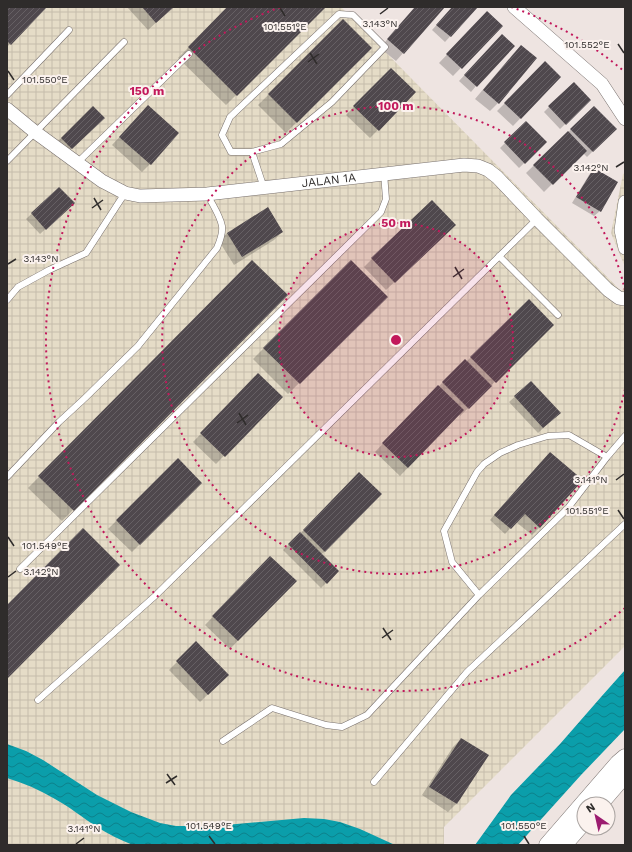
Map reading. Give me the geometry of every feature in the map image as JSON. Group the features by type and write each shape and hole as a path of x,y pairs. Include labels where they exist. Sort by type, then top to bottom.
{"street":[{"path":"514,7 602,84 625,119"},
{"name":"JALAN 1A","path":"7,109 35,132 102,181 125,193 140,196 207,194 384,173 464,165 478,166 488,170 497,177 608,290 619,298 625,299"},
{"path":"625,202 621,230 625,248"},
{"path":"547,845 618,763 625,757"},
{"path":"607,796 625,775"},
{"path":"564,845 576,831"}],"lane":[{"path":"339,14 354,15 385,47 332,102 281,144 252,152 231,152 222,135 230,117 339,14"},
{"path":"7,95 69,30"},
{"path":"7,161 124,42"},
{"path":"77,163 189,54"},
{"path":"252,152 264,188"},
{"path":"20,569 381,212 386,199 384,173"},
{"path":"7,300 18,287 49,270 86,253 125,193"},
{"path":"7,477 59,422 138,346 217,248 221,237 222,227 219,217 207,194"},
{"path":"38,700 155,596 537,219"},
{"path":"499,256 558,315"},
{"path":"479,595 452,562 444,531 477,472 484,464 500,453 518,445 548,436 569,435 608,457"},
{"path":"223,741 272,708 326,725 342,727 367,715 479,595 568,508 625,436"},
{"path":"374,782 467,672 625,524"}],"shaded area":[{"path":"7,7 341,7 621,291 625,286 625,646 444,827 444,845 7,845"},
{"path":"625,173 625,267 611,233 623,174"}],"water":[{"path":"625,670 625,729 518,845 475,845 511,795 560,744"},
{"path":"7,744 26,751 43,760 97,795 131,812 160,823 176,826 214,826 304,818 324,819 340,822 360,829 395,845 133,845 101,830 66,805 44,793 26,784 7,778"}],"building":[{"path":"7,7 47,7 11,45 7,41"},
{"path":"142,7 174,7 156,23"},
{"path":"227,7 326,7 237,96 188,47"},
{"path":"415,7 445,7 404,54 387,39"},
{"path":"452,7 478,7 451,37 436,25"},
{"path":"487,11 503,26 462,69 446,54"},
{"path":"343,19 372,48 297,123 268,94"},
{"path":"502,34 515,46 477,87 464,75"},
{"path":"521,45 537,58 499,104 483,90"},
{"path":"545,61 561,77 521,119 504,103"},
{"path":"391,68 416,92 379,131 353,106"},
{"path":"574,82 591,100 566,125 548,106"},
{"path":"148,105 179,133 151,165 119,137"},
{"path":"93,106 105,118 72,149 61,138"},
{"path":"594,106 617,129 593,152 570,129"},
{"path":"526,121 547,142 525,164 504,142"},
{"path":"568,131 587,151 553,185 533,165"},
{"path":"594,168 618,182 601,212 576,197"},
{"path":"59,187 75,203 46,230 31,213"},
{"path":"432,200 456,225 395,283 371,258"},
{"path":"268,207 283,232 242,257 227,233"},
{"path":"252,260 288,295 74,511 38,476"},
{"path":"351,260 388,297 300,384 263,348"},
{"path":"529,299 554,325 496,383 470,357"},
{"path":"465,359 492,386 469,409 442,382"},
{"path":"258,373 283,397 225,457 200,433"},
{"path":"531,381 561,413 543,428 514,396"},
{"path":"438,385 464,410 408,468 382,443"},
{"path":"550,452 583,480 540,528 525,514 511,529 494,515"},
{"path":"178,458 202,483 140,545 116,520"},
{"path":"359,472 382,494 325,552 303,530"},
{"path":"83,528 120,565 7,679 7,605"},
{"path":"300,532 339,571 327,584 288,544"},
{"path":"270,556 297,581 238,641 212,616"},
{"path":"196,641 229,675 208,695 176,661"},
{"path":"461,738 489,755 457,804 429,787"}]}
